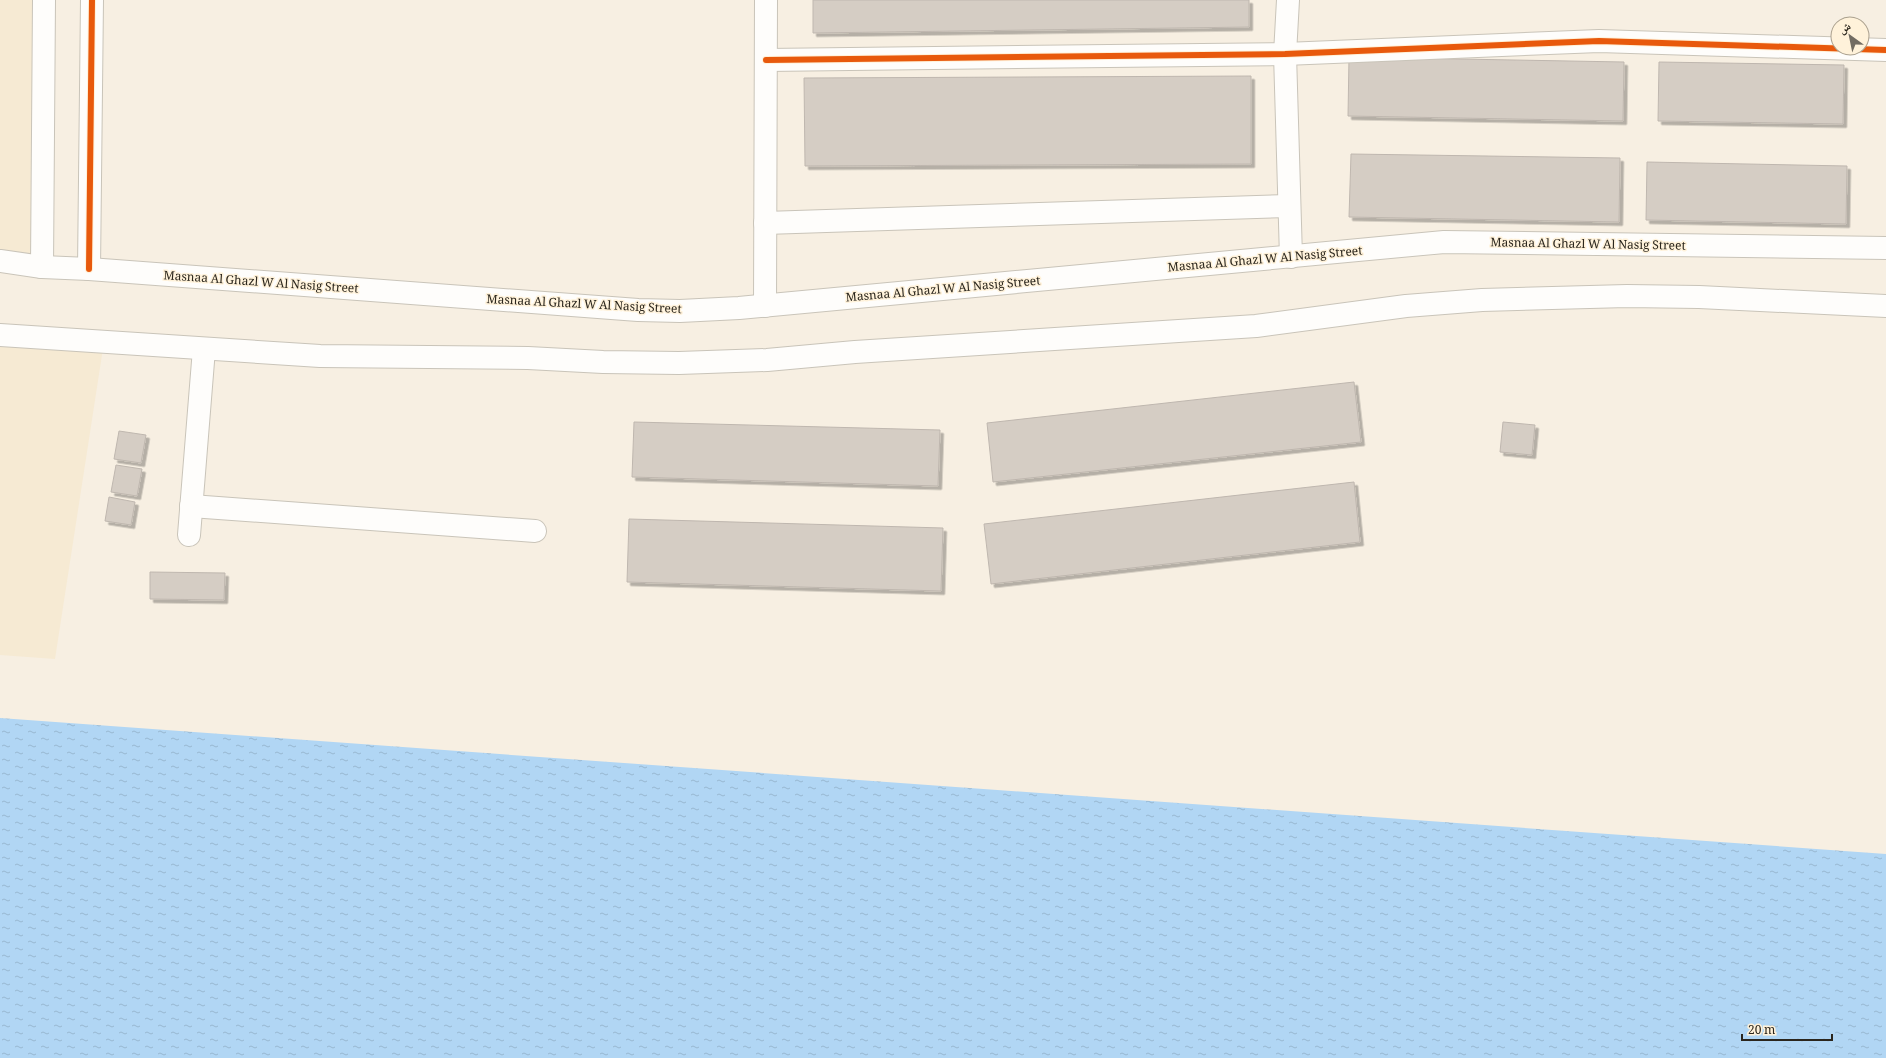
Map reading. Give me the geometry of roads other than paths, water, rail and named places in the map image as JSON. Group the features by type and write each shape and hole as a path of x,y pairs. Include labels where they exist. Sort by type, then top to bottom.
{"main road":[{"path":"42,267 44,0"},
{"path":"89,269 92,0"},
{"path":"765,306 766,0"},
{"path":"1288,0 1285,54 1291,257"},
{"path":"766,60 1285,54 1599,42 1886,50"},
{"path":"765,223 1289,206"},
{"name":"Masnaa Al Ghazl W Al Nasig Street","path":"0,261 42,267 89,269 638,310 680,311 765,306 1444,242 1886,248"},
{"path":"0,335 320,356 528,358 603,362 679,363 767,360 855,352 1256,326 1406,306 1554,296 1641,296 1886,306"},
{"path":"189,535 204,348"},
{"path":"191,506 536,531"}],"water":[{"path":"0,718 1886,854 1886,1058 0,1058"}]}
